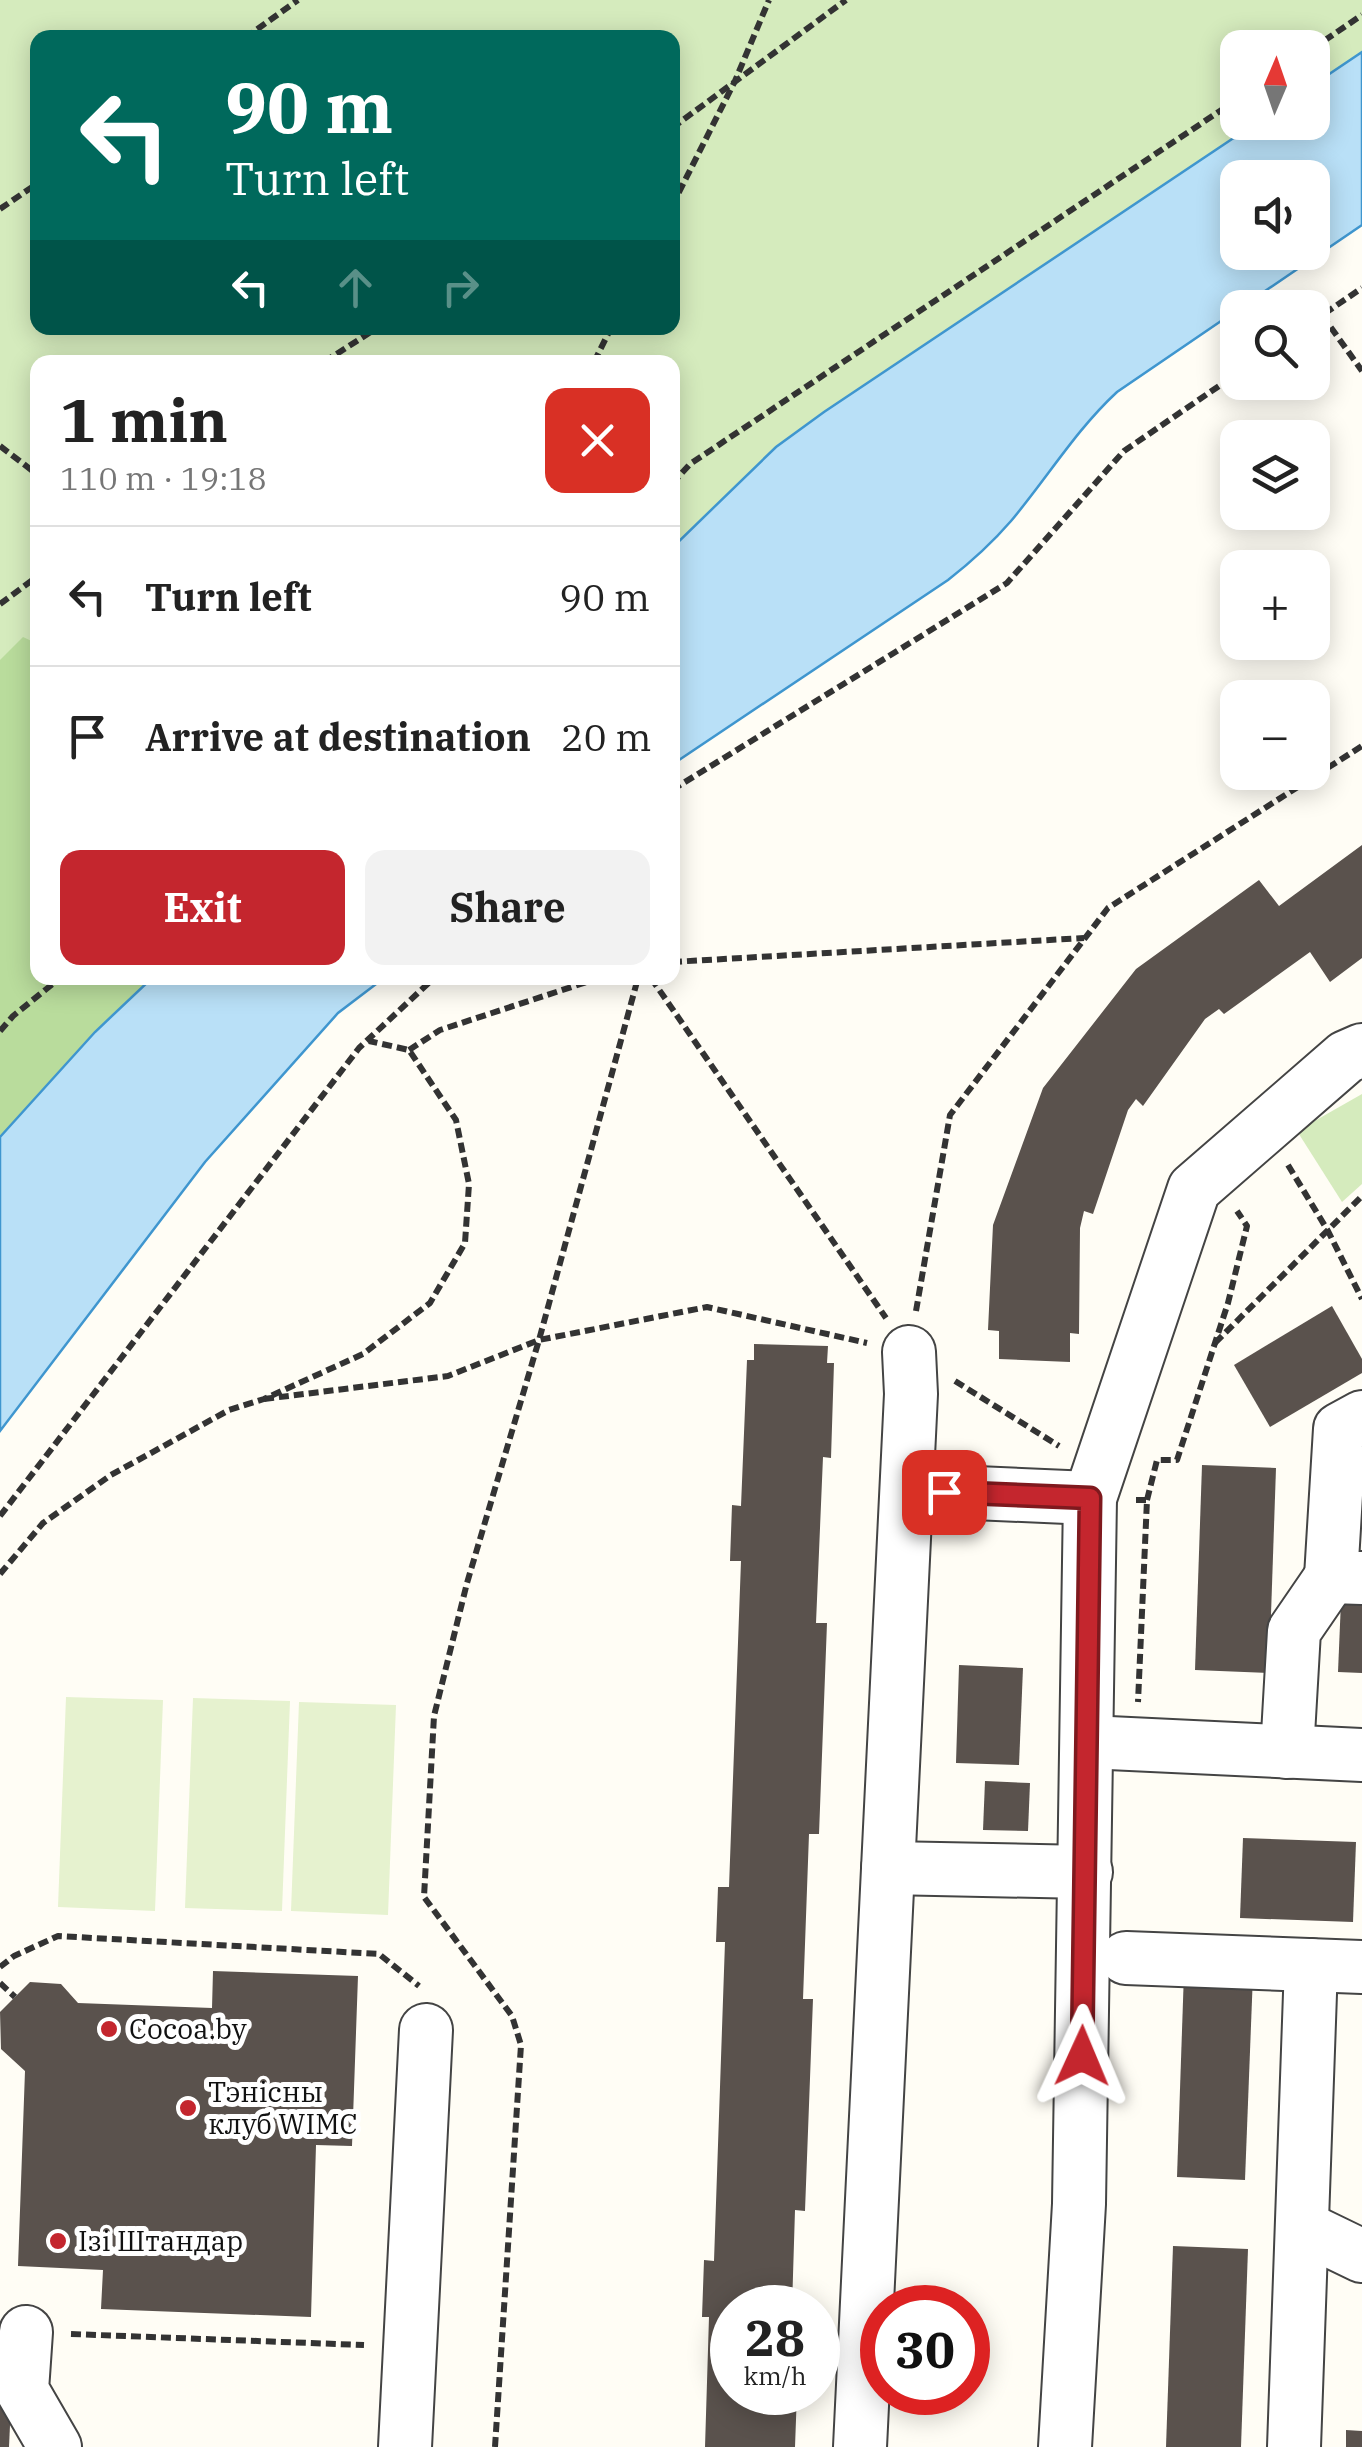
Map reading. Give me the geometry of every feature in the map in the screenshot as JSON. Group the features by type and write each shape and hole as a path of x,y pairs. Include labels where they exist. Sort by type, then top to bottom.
{"street":[{"path":"1065,2447 1079,2204 1090,1498 1194,1189 1346,1058 1362,1050"},
{"path":"860,2447 912,1394 909,1352"},
{"path":"1287,1752 1294,1631 1347,1577 1355,1428"},
{"path":"907,1490 1090,1498"},
{"path":"1088,1742 1362,1755"},
{"path":"888,1868 1086,1872"},
{"path":"1126,1958 1337,1966 1302,2228 1294,2447"},
{"path":"405,2447 426,2030"},
{"path":"1302,2228 1362,2256"},
{"path":"26,2332 22,2390 56,2447"}],"path":[{"path":"255,30 298,0"},
{"path":"680,190 736,81 769,0"},
{"path":"680,122 846,0"},
{"path":"1330,36 1362,16"},
{"path":"680,475 690,464 1220,111"},
{"path":"0,209 30,188"},
{"path":"1330,310 1362,288"},
{"path":"1330,326 1362,371"},
{"path":"335,355 365,335"},
{"path":"680,785 1006,583 1124,451 1220,385"},
{"path":"0,446 30,469"},
{"path":"0,604 30,582"},
{"path":"909,1352 950,1115 1108,908 1362,746"},
{"path":"680,962 1085,938"},
{"path":"0,1030 51,985"},
{"path":"0,1516 359,1048 427,985"},
{"path":"409,1050 440,1030 578,985"},
{"path":"495,2447 520,2045 512,2016 424,1897 434,1716 636,985"},
{"path":"657,985 909,1352"},
{"path":"0,1574 43,1523 111,1475 230,1410 264,1399 362,1354 430,1304 465,1243 470,1184 456,1120 409,1050 369,1041"},
{"path":"1281,1154 1328,1230 1362,1299"},
{"path":"1214,1344 1362,1196"},
{"path":"1147,1500 1157,1460 1177,1460 1247,1226 1230,1201"},
{"path":"264,1399 448,1376 539,1340 707,1307 909,1352 1067,1452"},
{"path":"0,1967 14,1956 58,1936 379,1954 427,1992 426,2030"},
{"path":"0,1983 15,1998"},
{"path":"26,2332 410,2346"}],"green space":[{"path":"0,0 1362,0 1362,52 1330,74 1330,30 1220,30 1220,140 1231,140 824,412 776,447 680,540 680,355 30,355 30,985 145,985 0,1137"},
{"path":"23,637 30,640 30,985 145,985 95,1032 0,1137 0,660"},
{"path":"1362,1094 1362,1184 1342,1202 1297,1131"},
{"path":"66,1697 163,1700 155,1911 58,1907"},
{"path":"193,1698 290,1701 282,1911 185,1908"},
{"path":"299,1702 396,1705 388,1915 291,1911"}],"water":[{"path":"1362,52 1362,225 1330,247 1330,160 1220,160 1220,270 1296,270 1267,290 1220,290 1220,322 1117,392 981,552 948,580 680,759 680,540 776,447 1231,140 1330,140 1330,74"},
{"path":"145,985 375,985 338,1013 205,1162 0,1431 0,1137 95,1032"}],"building":[{"path":"1362,845 1362,958 1330,982 1310,952 1224,1014 1219,1009 1205,1019 1143,1106 1136,1099 1128,1110 1093,1214 1084,1211 1080,1228 1079,1334 1070,1333 1070,1362 999,1359 999,1331 988,1330 993,1225 1043,1088 1136,969 1259,880 1279,906"},
{"path":"1332,1306 1362,1359 1362,1373 1270,1427 1234,1365"},
{"path":"754,1344 828,1346 827,1363 834,1363 831,1458 823,1457 816,1623 827,1623 819,1834 809,1834 803,1999 813,1999 805,2211 795,2210 793,2285 710,2285 710,2415 796,2415 795,2447 705,2447 709,2317 702,2317 704,2260 714,2261 725,1942 716,1942 718,1887 729,1887 741,1561 730,1561 732,1505 741,1506 747,1360 754,1360"},
{"path":"1202,1465 1276,1468 1269,1673 1195,1670"},
{"path":"1341,1601 1362,1601 1362,1673 1338,1672"},
{"path":"959,1665 1023,1668 1019,1765 956,1763"},
{"path":"985,1781 1030,1783 1028,1831 983,1830"},
{"path":"1243,1838 1356,1842 1353,1922 1240,1918"},
{"name":"Тэнісны клуб WIMC","path":"213,1971 358,1976 352,2146 316,2145 311,2317 101,2309 103,2270 18,2266 25,2071 1,2049 0,2012 30,1982 61,1984 78,2003 212,2008"},
{"path":"1184,1972 1253,1974 1245,2180 1177,2177"},
{"path":"1173,2246 1248,2249 1241,2447 1166,2447"},
{"path":"0,2402 11,2403 9,2447 0,2447"},
{"path":"1346,2430 1362,2431 1362,2447 1346,2447"}],"place":[{"name":"Cocoa.by","path":"109,2029"},
{"name":"Тэнісны клуб WIMC","path":"188,2108"},
{"name":"Ізі Штандар","path":"58,2241"}],"route":[{"path":"944,1492 1090,1498 1082,2056"}]}
